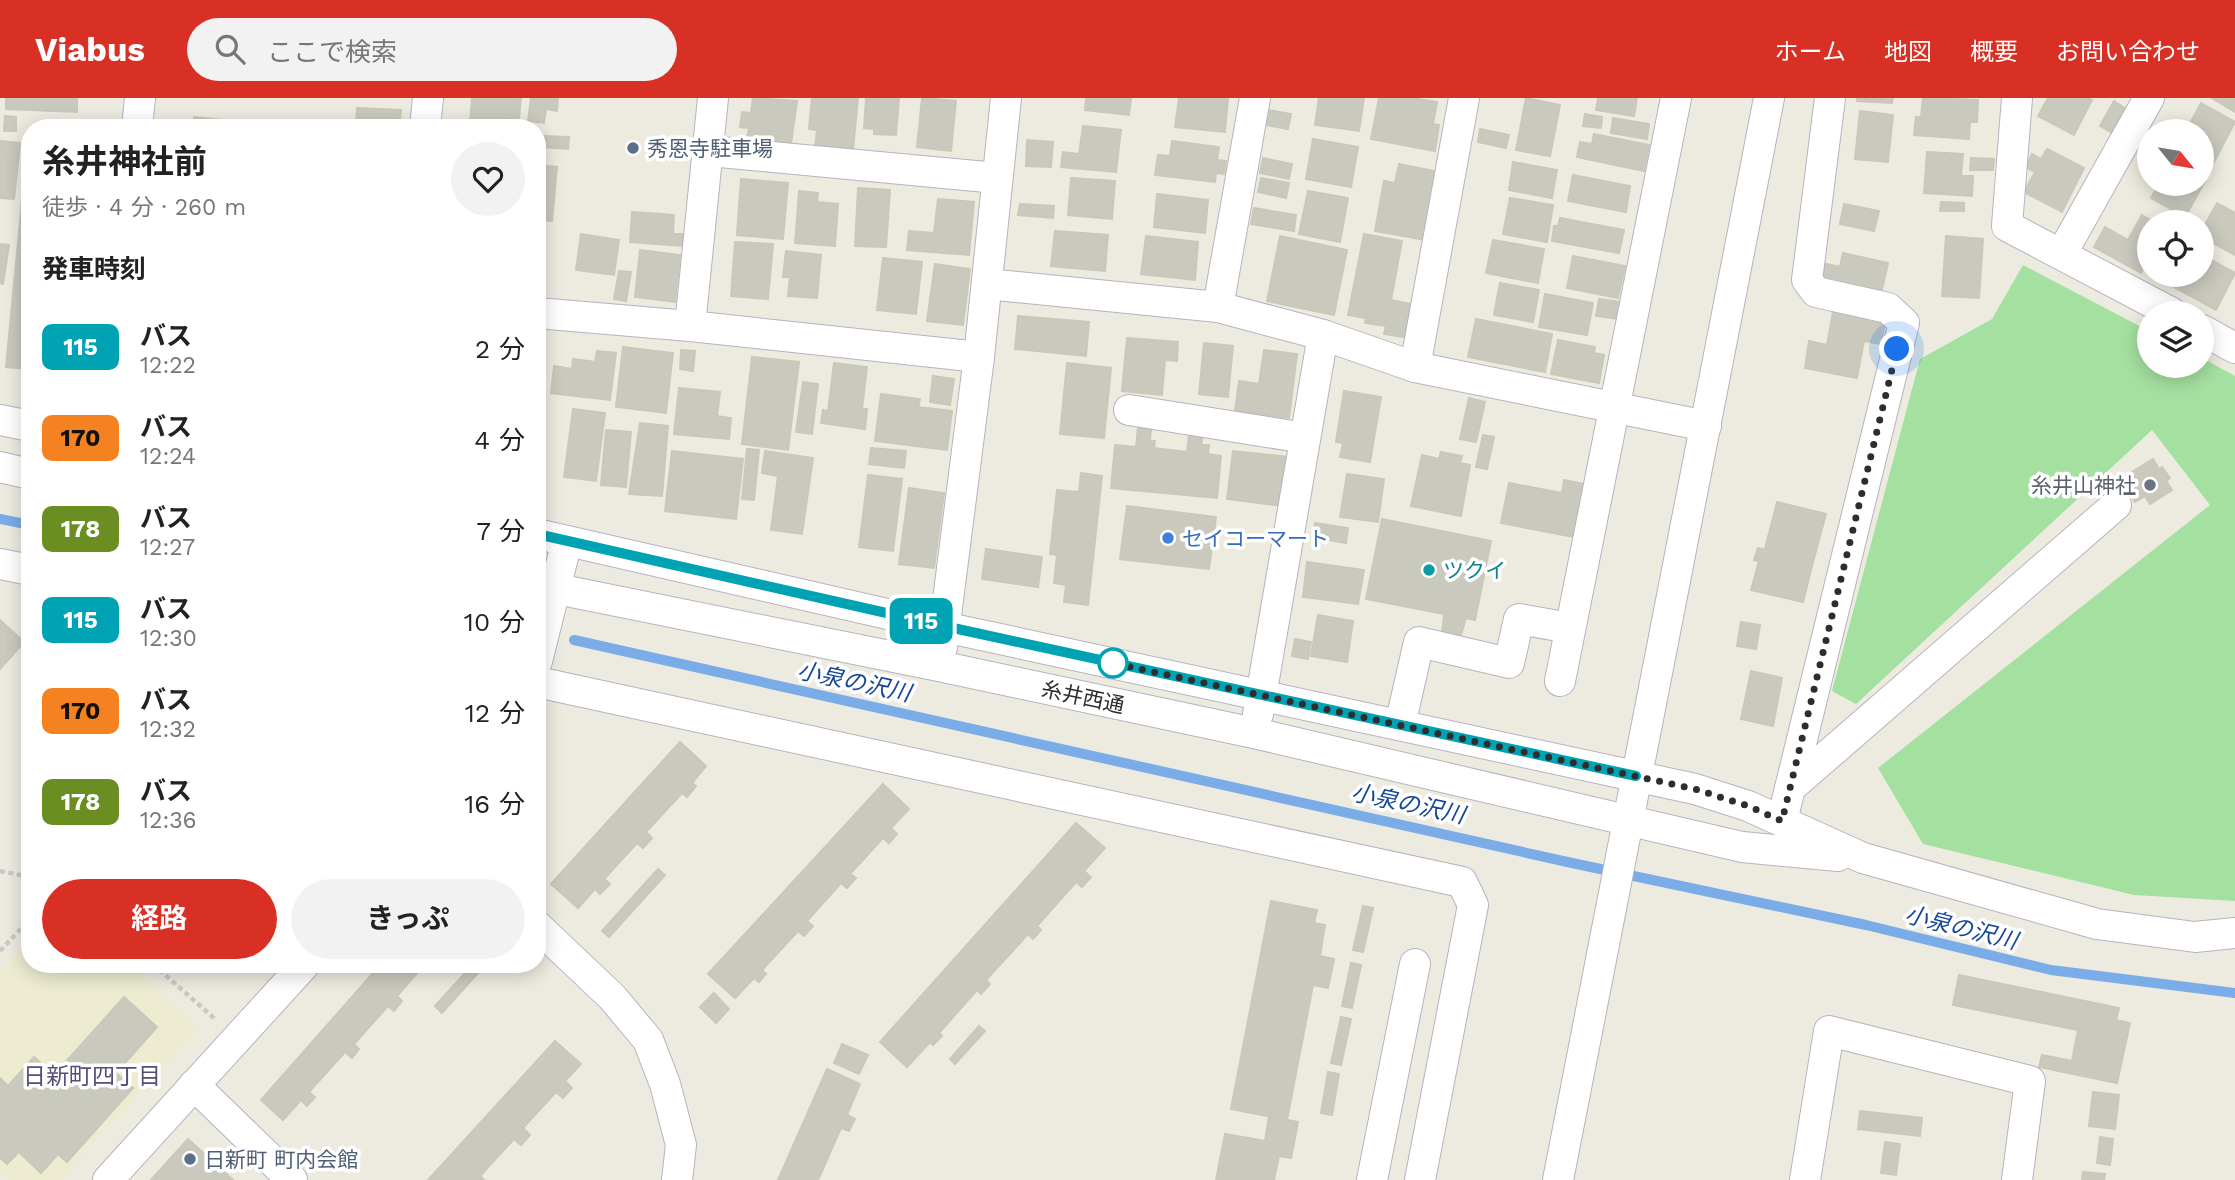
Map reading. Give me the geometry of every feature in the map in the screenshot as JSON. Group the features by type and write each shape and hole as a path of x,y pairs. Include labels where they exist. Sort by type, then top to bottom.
{"street":[{"path":"138,119 140,98"},
{"path":"426,119 428,98"},
{"path":"690,326 713,98"},
{"path":"939,666 979,357 1006,98"},
{"path":"1217,307 1255,98"},
{"path":"1415,367 1464,98"},
{"path":"1560,681 1676,98"},
{"path":"1558,1180 1611,894 1769,98"},
{"path":"1782,821 1904,323 1888,307 1816,292 1807,280 1830,98"},
{"path":"2017,98 2007,226 2150,301"},
{"path":"2062,253 2149,98"},
{"path":"709,151 997,178"},
{"path":"987,284 1217,307 1323,335 1415,367 1706,426"},
{"path":"546,314 690,326 979,357"},
{"path":"1254,733 1323,335"},
{"path":"2214,336 2234,345"},
{"path":"1129,410 1305,438"},
{"path":"0,420 21,424"},
{"path":"0,467 21,472"},
{"path":"1790,788 2116,505"},
{"name":"糸井西通","path":"546,536 944,626 1695,789 1748,806 1863,858"},
{"path":"547,587 567,541"},
{"path":"0,564 21,568"},
{"name":"糸井西通","path":"547,587 1254,733 1742,847 1863,858"},
{"path":"1400,725 1419,642 1509,663 1519,619 1570,628"},
{"path":"546,684 1462,882 1473,905 1420,1180"},
{"path":"1863,858 2097,924 2195,937 2235,933"},
{"path":"546,935 612,998 648,1040 665,1084 681,1145 677,1180"},
{"path":"1373,1180 1415,964"},
{"path":"108,1180 297,973"},
{"path":"1805,1180 1829,1031 2030,1081 2017,1180"},
{"path":"194,1085 292,1180"}],"path":[{"path":"0,871 21,875"},
{"path":"0,951 21,929"},
{"path":"163,973 218,1022"}],"shaded area":[{"path":"21,948 21,973 139,973 199,1029 60,1180 10,1180 0,1171 0,971"}],"green space":[{"path":"2023,265 2137,325 2137,378 2214,378 2214,365 2235,376 2235,901 2134,895 1923,844 1878,768 2210,505 2152,430 1856,704 1832,691 1920,359 1992,319"}],"building":[{"path":"6,98 77,98 77,112 6,109"},
{"path":"472,98 521,98 519,119 470,119"},
{"path":"531,98 558,98 557,111 546,109 545,119 528,119"},
{"path":"753,98 797,101 791,144 747,139 749,128 740,127 742,112 751,113"},
{"path":"812,98 858,98 853,150 815,147 817,130 809,129"},
{"path":"866,98 899,98 896,135 874,134 874,129 864,128"},
{"path":"922,98 956,101 951,151 917,147"},
{"path":"1086,98 1131,98 1129,115 1085,110"},
{"path":"1179,98 1228,98 1225,132 1175,127"},
{"path":"1319,98 1364,98 1359,131 1315,125"},
{"path":"1379,98 1412,98 1437,102 1433,124 1439,125 1435,151 1371,139"},
{"path":"1526,98 1560,105 1550,156 1516,150"},
{"path":"1598,98 1637,98 1634,116 1596,110"},
{"path":"1857,98 1893,98 1892,103 1857,101"},
{"path":"1923,98 1978,100 1977,122 1970,122 1969,139 1914,135 1916,117 1921,117"},
{"path":"2048,98 2092,100 2074,135 2038,116"},
{"path":"2212,98 2235,98 2235,112"},
{"path":"2114,101 2126,109 2112,133 2100,126"},
{"path":"2201,103 2235,122 2214,162 2214,119 2192,119"},
{"path":"357,108 401,110 400,119 356,119"},
{"path":"1268,110 1291,114 1288,129 1266,125"},
{"path":"1860,111 1893,115 1888,162 1855,159"},
{"path":"1585,114 1602,117 1601,128 1583,126"},
{"path":"5,116 16,117 16,131 4,131"},
{"path":"1613,118 1649,124 1647,139 1611,133"},
{"path":"1083,126 1121,130 1116,172 1061,167 1063,152 1079,154"},
{"path":"1480,129 1509,135 1506,148 1478,142"},
{"path":"1594,134 1649,145 1644,171 1577,157 1580,142 1592,144"},
{"path":"546,136 569,137 568,149 546,147"},
{"path":"1313,139 1358,147 1351,187 1306,179"},
{"path":"1027,140 1053,142 1051,167 1026,166"},
{"path":"0,141 20,143 14,199 0,198"},
{"path":"1172,141 1219,147 1217,160 1226,161 1224,174 1216,173 1215,182 1155,175 1158,155 1170,156"},
{"path":"2047,149 2084,168 2062,212 2024,192 2035,172 2025,167 2032,154 2041,159"},
{"path":"1927,152 1963,154 1961,176 1973,176 1972,196 1924,193"},
{"path":"1263,158 1292,164 1289,179 1260,173"},
{"path":"1971,158 1994,159 1993,170 1970,170"},
{"path":"1513,162 1557,170 1552,198 1509,190"},
{"path":"1399,164 1439,172 1426,240 1375,231 1384,181 1395,183"},
{"path":"546,166 557,167 552,221 546,221"},
{"path":"1573,175 1630,186 1626,212 1568,201"},
{"path":"1071,178 1115,181 1112,219 1068,215"},
{"path":"1261,178 1289,183 1286,198 1258,192"},
{"path":"741,179 788,183 783,239 737,235"},
{"path":"858,188 890,190 886,247 855,246"},
{"path":"799,191 818,193 817,202 838,204 835,246 795,243"},
{"path":"1308,191 1348,198 1340,242 1299,234"},
{"path":"1157,194 1208,200 1205,233 1154,227"},
{"path":"2197,196 2189,210 2172,210 2151,198"},
{"path":"1510,198 1553,205 1547,242 1503,234"},
{"path":"938,199 974,202 969,255 907,250 909,231 934,233"},
{"path":"1941,202 1964,203 1964,211 1940,211"},
{"path":"2217,203 2235,213 2235,255 2214,244 2213,210"},
{"path":"1020,204 1054,206 1053,218 1018,215"},
{"path":"1844,204 1879,211 1874,231 1840,224"},
{"path":"1254,208 1296,215 1294,231 1251,224"},
{"path":"21,211 21,368 6,367"},
{"path":"632,212 674,215 673,234 683,234 683,246 630,242"},
{"path":"1560,218 1624,230 1619,253 1552,241 1554,226 1558,226"},
{"path":"2137,224 2137,271 2094,247 2105,227 2128,240"},
{"path":"1055,231 1108,235 1105,271 1051,266"},
{"path":"581,234 619,240 614,275 576,270"},
{"path":"1364,234 1402,241 1391,300 1416,305 1410,338 1384,334 1386,326 1365,323 1366,318 1348,315"},
{"path":"1146,236 1198,242 1195,280 1141,274"},
{"path":"1280,236 1347,250 1334,315 1267,301"},
{"path":"1946,236 1983,239 1979,298 1942,296"},
{"path":"1493,240 1544,249 1538,283 1486,273"},
{"path":"735,242 773,244 768,299 731,296"},
{"path":"0,244 9,245 3,284 0,283"},
{"path":"640,250 680,255 675,302 635,297"},
{"path":"786,251 821,255 817,298 788,296 790,277 783,277"},
{"path":"1843,253 1888,263 1881,294 1819,280 1822,263 1840,267"},
{"path":"1573,256 1625,266 1618,298 1567,288"},
{"path":"883,258 922,262 916,314 877,310"},
{"path":"2214,262 2235,273 2216,310 2214,301 2200,301 2174,287 2214,287"},
{"path":"935,264 970,269 963,325 927,321"},
{"path":"619,271 631,272 626,301 614,299"},
{"path":"1500,283 1539,290 1533,322 1494,315"},
{"path":"1545,294 1593,303 1587,335 1539,327"},
{"path":"1599,299 1621,302 1618,319 1596,316"},
{"path":"1833,312 1885,322 1881,344 1864,341 1857,378 1805,368 1809,341 1827,345"},
{"path":"1018,316 1089,322 1086,356 1015,349"},
{"path":"1476,319 1552,334 1545,372 1468,357"},
{"path":"1127,338 1178,342 1177,361 1165,360 1162,395 1122,391"},
{"path":"1558,340 1595,347 1594,353 1604,355 1599,383 1551,374"},
{"path":"1204,343 1233,346 1228,397 1199,394"},
{"path":"623,347 673,353 666,413 616,407"},
{"path":"681,350 695,351 693,371 680,369"},
{"path":"1264,350 1297,354 1289,418 1235,411 1239,381 1259,384"},
{"path":"597,351 616,353 610,400 551,393 554,366 572,369 573,359 595,362"},
{"path":"752,357 799,362 788,450 742,444"},
{"path":"834,363 867,367 862,409 867,409 865,429 821,423 823,410 828,411"},
{"path":"1067,363 1111,368 1104,438 1060,434"},
{"path":"933,376 954,379 950,405 930,402"},
{"path":"803,382 818,384 812,434 796,432"},
{"path":"679,388 720,392 717,416 731,418 729,439 674,434"},
{"path":"1344,391 1381,397 1370,462 1340,457 1343,443 1336,442"},
{"path":"881,394 920,399 918,407 952,411 947,450 875,441"},
{"path":"1469,398 1485,402 1476,442 1460,439"},
{"path":"573,409 605,413 596,481 564,477"},
{"path":"640,423 668,426 662,496 629,494"},
{"path":"1138,427 1151,428 1150,441 1155,441 1154,448 1187,452 1189,434 1203,435 1201,445 1209,445 1208,454 1221,456 1217,498 1111,488 1115,445 1136,447"},
{"path":"606,430 631,432 626,487 601,485"},
{"path":"1483,435 1494,437 1487,469 1476,467"},
{"path":"871,448 906,451 904,468 869,464"},
{"path":"747,449 759,450 754,500 742,499"},
{"path":"672,451 743,459 736,519 665,511"},
{"path":"765,451 813,458 802,534 771,530 778,476 762,473"},
{"path":"1233,451 1288,457 1282,506 1227,499"},
{"path":"1441,452 1462,456 1460,463 1470,465 1461,516 1411,506 1422,455 1439,459"},
{"name":"糸井山神社","path":"2153,459 2159,469 2162,467 2170,478 2166,481 2172,490 2150,504 2145,496 2135,502 2126,488 2137,481 2132,472"},
{"path":"1081,473 1102,476 1088,605 1064,602 1066,585 1054,583 1057,555 1050,554 1057,490 1079,492"},
{"path":"1347,474 1384,479 1378,522 1340,517"},
{"path":"868,475 902,479 893,551 859,547"},
{"path":"1564,480 1584,484 1574,537 1501,523 1509,483 1562,493"},
{"path":"909,488 944,493 934,568 899,564"},
{"path":"1777,502 1826,514 1813,562 1765,549"},
{"name":"セイコーマート","path":"1127,506 1216,517 1209,569 1120,559"},
{"name":"ツクイ","path":"1382,519 1491,541 1475,620 1466,618 1460,638 1442,634 1444,614 1366,599"},
{"path":"1315,523 1348,528 1346,543 1313,537"},
{"path":"1758,548 1813,562 1803,602 1751,590 1759,561 1754,560"},
{"path":"986,549 1042,557 1038,587 982,579"},
{"path":"1307,562 1364,570 1358,604 1303,597"},
{"path":"1318,615 1353,621 1347,662 1311,656"},
{"path":"0,620 21,639 21,645 0,669"},
{"path":"1741,622 1760,625 1756,649 1737,646"},
{"path":"1295,639 1311,642 1308,659 1292,656"},
{"path":"1751,671 1782,678 1773,726 1741,719"},
{"path":"680,742 706,766 692,783 696,786 687,797 682,793 646,832 652,838 643,848 637,843 604,879 610,884 600,894 595,889 578,908 551,884"},
{"path":"883,784 909,809 891,828 897,834 889,843 883,838 850,874 856,878 847,888 841,883 807,921 813,926 804,936 798,931 762,970 766,974 759,982 754,978 735,998 708,974"},
{"path":"1076,823 1105,848 1084,871 1091,877 1082,887 1076,882 1037,926 1041,930 1033,939 1028,934 986,980 990,984 981,994 977,990 939,1033 942,1036 933,1045 930,1042 907,1067 880,1042"},
{"path":"658,869 665,875 609,937 602,931"},
{"path":"1271,901 1317,910 1314,923 1325,925 1320,956 1334,959 1328,988 1313,985 1287,1120 1231,1109"},
{"path":"1363,906 1373,908 1363,952 1353,950"},
{"path":"1351,963 1361,965 1352,1008 1342,1006"},
{"path":"373,973 417,973 397,996 402,1001 394,1011 388,1006 354,1044 359,1049 352,1058 345,1052 309,1092 315,1097 307,1106 301,1100 283,1120 261,1100"},
{"path":"465,973 478,973 442,1013 435,1006"},
{"path":"1959,975 2119,1008 2116,1020 2130,1023 2117,1083 2039,1067 2042,1055 2072,1061 2078,1030 1953,1005"},
{"path":"714,993 729,1009 716,1023 700,1007"},
{"path":"124,997 157,1027 116,1073 133,1088 67,1162 58,1154 41,1173 19,1152 7,1164 0,1158 0,1078 8,1086 34,1057 54,1075"},
{"path":"1341,1017 1351,1019 1341,1065 1331,1063"},
{"path":"979,1026 985,1031 955,1064 950,1059"},
{"path":"555,1041 581,1064 565,1081 572,1088 563,1098 556,1092 523,1128 530,1135 521,1145 514,1139 480,1176 484,1180 428,1180"},
{"path":"842,1044 868,1055 859,1074 834,1063"},
{"path":"827,1069 860,1084 847,1115 855,1119 849,1131 841,1128 818,1180 778,1180"},
{"path":"1328,1072 1339,1074 1332,1115 1321,1113"},
{"path":"2093,1092 2119,1095 2115,1129 2089,1126"},
{"path":"1860,1111 1922,1118 1920,1136 1858,1129"},
{"path":"1269,1116 1298,1122 1291,1158 1279,1156 1274,1180 1216,1180 1225,1134 1265,1141"},
{"path":"2100,1137 2113,1139 2110,1165 2097,1163"},
{"name":"日新町 町内会館","path":"188,1139 233,1180 151,1180"},
{"path":"1885,1142 1900,1144 1896,1175 1881,1173"},
{"path":"2083,1172 2105,1174 2104,1180 2082,1180"}],"waterway":[{"name":"小泉の沢川","path":"0,519 21,523"},
{"name":"小泉の沢川","path":"574,640 1572,863 1866,925 2051,970 2235,993"}],"bus line":[{"name":"115","path":"546,536 944,626 1636,776"}],"place":[{"name":"秀恩寺駐車場","path":"633,148"},
{"name":"糸井山神社","path":"2150,485"},
{"name":"セイコーマート","path":"1168,538"},
{"name":"ツクイ","path":"1429,570"},
{"name":"日新町 町内会館","path":"190,1159"}],"district":[{"name":"日新町四丁目","path":"92,1076"}],"route":[{"path":"1113,663 1103,661 1695,789 1748,806 1782,821 1897,349"}]}
